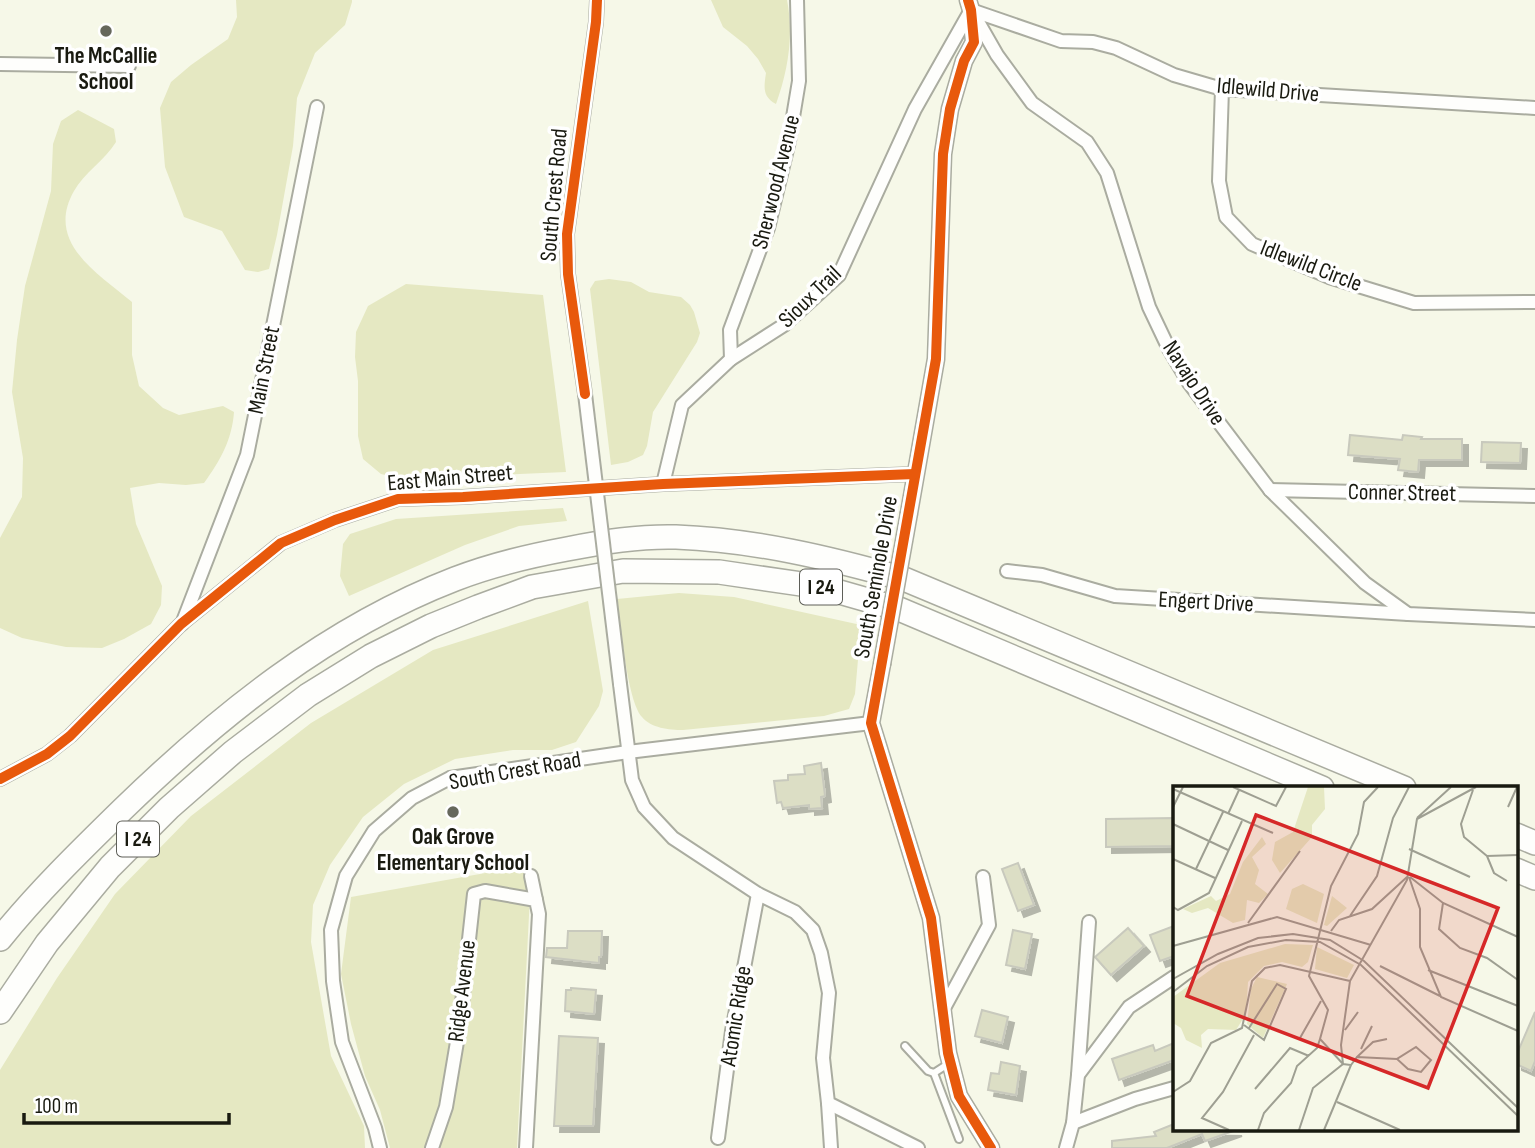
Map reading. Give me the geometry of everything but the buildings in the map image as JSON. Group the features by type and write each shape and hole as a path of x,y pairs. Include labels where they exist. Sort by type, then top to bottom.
{"highway":[{"name":"I 24","path":"0,939 80,850 152,781 232,711 321,648 397,605 455,578 520,558 611,540 675,537 733,541 836,559 904,579 1399,786"},
{"name":"I 24","path":"0,1012 47,943 110,867 169,807 233,752 308,695 371,656 431,626 532,587 623,571 719,572 822,587 899,609 1317,786"},
{"path":"1518,836 1535,843"},
{"path":"1518,871 1535,878"}],"street":[{"name":"South Crest Road","path":"597,0 567,234 568,274 586,394 628,752"},
{"name":"Sherwood Avenue","path":"731,359 730,330 768,228 789,141 799,81 797,0"},
{"name":"Sioux Trail","path":"663,484 682,405 731,359 784,325 839,275 915,109 970,5"},
{"name":"Idlewild Drive","path":"970,5 1061,41 1093,42 1116,48 1174,75 1222,89 1535,108"},
{"name":"South Seminole Drive","path":"970,5 974,42 964,61 950,109 943,154 936,359 871,723 931,918 950,1063 958,1096 991,1148"},
{"name":"Navajo Drive","path":"970,5 997,55 1032,103 1087,142 1108,173 1149,307 1189,383 1270,490 1365,583 1408,614"},
{"path":"0,64 129,66"},
{"name":"Idlewild Circle","path":"1222,89 1219,181 1226,217 1252,244 1329,276 1414,303 1535,303"},
{"name":"Main Street","path":"181,624 247,455 317,107"},
{"name":"East Main Street","path":"0,779 47,754 70,736 98,711 181,624 281,543 335,520 398,499 663,484 915,474"},
{"name":"Conner Street","path":"1270,490 1535,496"},
{"name":"Engert Drive","path":"1007,571 1042,575 1115,596 1408,614"},
{"path":"1408,614 1535,620"},
{"name":"South Crest Road","path":"380,1148 342,1042 333,981 331,930 346,876 374,831 412,798 450,778 628,752 871,723"},
{"path":"628,752 632,780 645,807 673,838 758,894 795,912 813,930 829,993 823,1059 831,1148"},
{"path":"526,1148 539,914 531,876"},
{"path":"943,1010 989,925 983,877"},
{"name":"Ridge Avenue","path":"432,1148 446,1107 459,1030 474,894 485,891 536,900"},
{"name":"Atomic Ridge","path":"718,1138 732,1031 758,894"},
{"path":"1066,1148 1073,1123 1078,1075 1089,922"},
{"path":"1078,1075 1129,1007 1173,978"},
{"path":"1073,1123 1135,1099 1173,1088"},
{"path":"828,1103 918,1148"}],"lane":[{"path":"905,1046 928,1071 934,1073"},
{"path":"934,1073 950,1063"},
{"path":"934,1073 959,1139"}],"green space":[{"path":"236,0 352,0 345,25 315,53 297,98 293,146 277,235 269,269 258,272 245,270 222,231 184,217 165,167 160,108 171,82 228,39 237,17"},
{"path":"711,0 787,0 789,53 776,104 766,94 766,73 758,59 747,46 723,27"},
{"path":"78,110 114,129 116,142 74,191 67,209 66,226 70,241 79,255 104,280 132,302 132,355 139,386 163,408 179,415 223,406 234,412 231,432 224,450 204,483 159,483 130,488 136,524 162,586 161,605 151,624 102,648 66,647 22,638 0,628 0,538 22,497 23,458 12,392 25,286 51,191 53,144 61,121"},
{"path":"609,279 631,282 649,292 681,297 694,312 700,333 653,412 643,455 628,462 611,465 590,289 595,281"},
{"path":"406,284 543,295 566,472 402,479 381,474 363,459 358,436 356,332 368,306"},
{"path":"563,508 567,521 519,526 465,545 349,596 340,576 343,544 350,534 396,519"},
{"path":"679,593 734,597 861,625 855,694 849,709 824,716 683,730 650,724 642,717 632,695 617,599"},
{"path":"588,601 603,691 599,706 576,742 552,750 513,750 455,759 404,784 363,817 330,865 313,905 311,942 331,1056 364,1126 365,1148 0,1148 0,1070 57,978 115,894 191,816 311,723 433,650"},
{"path":"527,869 530,896 517,1148 390,1148 380,1110 365,1076 341,974 351,897 491,872"}],"cycle path":[{"path":"585,394 568,274 567,234 597,0"},
{"path":"968,0 974,42 964,61 950,109 943,154 936,359 871,723 931,918 948,1053 959,1096 991,1148"},
{"path":"0,779 47,754 70,736 181,624 281,543 335,520 398,499 663,484 915,474"}],"place":[{"name":"The McCallie School","path":"106,31"},
{"name":"Oak Grove Elementary School","path":"453,812"}]}
